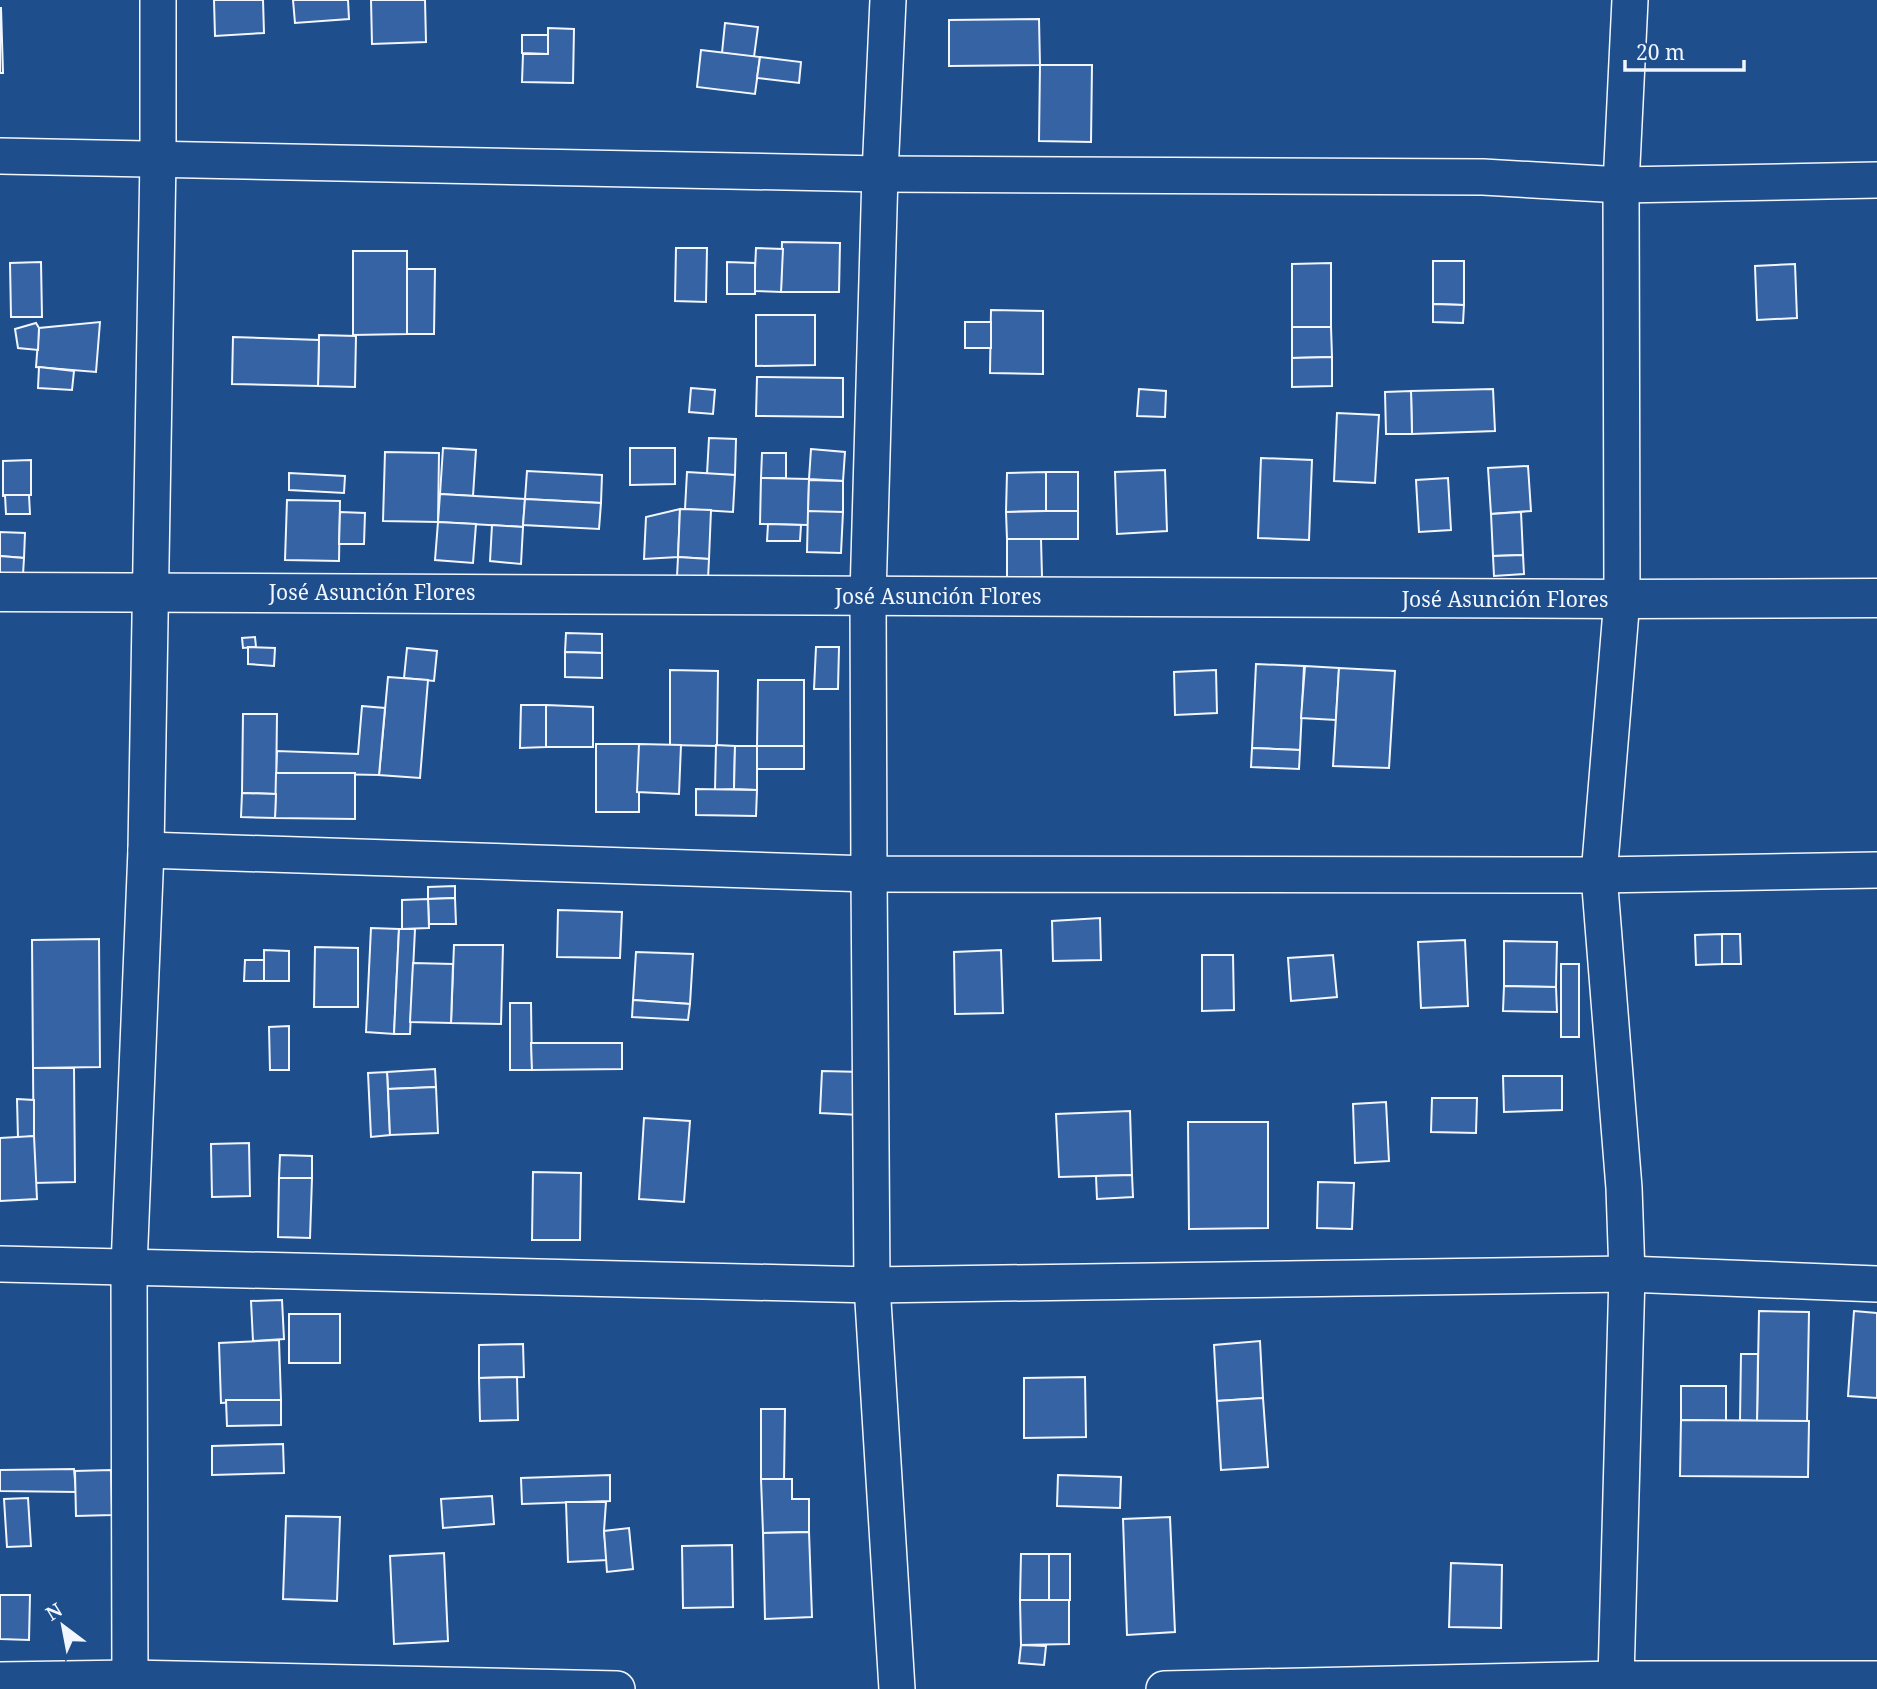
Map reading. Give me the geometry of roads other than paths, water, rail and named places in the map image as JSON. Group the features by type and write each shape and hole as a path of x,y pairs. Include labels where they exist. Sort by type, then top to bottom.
{"street":[{"path":"130,1684 129,1267 146,850 152,591 158,0"},
{"path":"888,0 880,174 868,596 869,874 872,1285 897,1689"},
{"path":"1617,1684 1627,1274 1624,1188 1599,875 1622,599 1621,185 1630,0"},
{"path":"0,156 880,174 1483,177 1621,185 1877,180"},
{"name":"José Asunción Flores","path":"0,592 1877,598"},
{"path":"146,850 869,874 1599,875 1877,870"},
{"path":"0,1264 872,1285 1627,1274 1877,1284"},
{"path":"0,1679 130,1684 617,1689"},
{"path":"1164,1689 1877,1679"}]}
